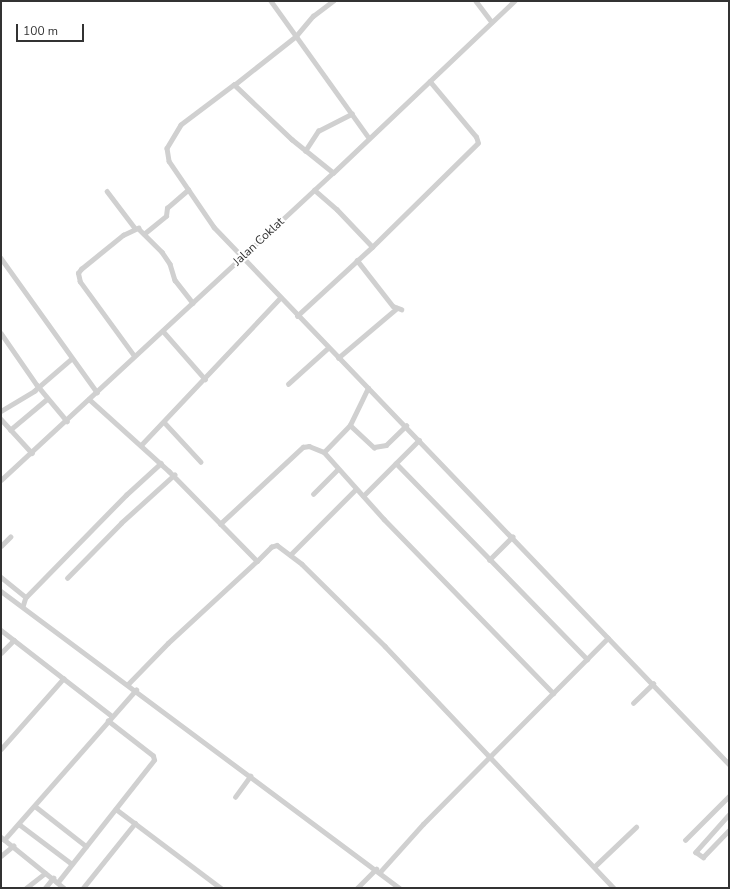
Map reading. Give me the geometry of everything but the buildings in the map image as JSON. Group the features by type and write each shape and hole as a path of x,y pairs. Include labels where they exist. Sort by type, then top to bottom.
{"street":[{"path":"271,1 369,138"},
{"path":"333,1 313,16 296,36 182,126 167,148 169,161 224,240 406,426 729,764"},
{"path":"476,1 492,22"},
{"name":"Jalan Coklat","path":"1,480 67,421 134,356 333,174 514,1"},
{"path":"297,316 372,247 478,143 476,137 430,82"},
{"path":"234,85 305,151 333,174"},
{"path":"305,151 318,130 352,114"},
{"path":"145,233 166,216 167,208 188,190"},
{"path":"314,190 337,210 372,247"},
{"path":"107,191 135,228 145,233 168,261 175,280 193,303"},
{"path":"134,356 96,306 78,275 88,263 135,228"},
{"path":"1,258 69,360 97,392"},
{"path":"338,358 399,309 357,260"},
{"path":"141,445 280,298"},
{"path":"163,331 205,379"},
{"path":"1,333 47,399 67,421"},
{"path":"288,384 328,348"},
{"path":"1,411 34,390 37,385 69,360"},
{"path":"324,452 350,425 368,388"},
{"path":"10,430 47,399"},
{"path":"89,399 161,463 257,561"},
{"path":"1,420 32,453"},
{"path":"164,422 201,462"},
{"path":"350,425 374,447 386,445 406,426"},
{"path":"363,496 419,440"},
{"path":"220,524 303,447 309,446 324,452 356,489 553,693"},
{"path":"396,462 587,659"},
{"path":"23,608 26,597 126,495 161,463"},
{"path":"313,494 338,470"},
{"path":"67,578 121,522 174,476"},
{"path":"290,555 356,489"},
{"path":"1,546 10,537"},
{"path":"490,560 512,537"},
{"path":"128,684 168,643 271,547 277,545 290,555 385,646 614,888"},
{"path":"1,578 26,597"},
{"path":"1,591 128,684 400,888"},
{"path":"1,630 112,716"},
{"path":"357,888 378,871 608,638"},
{"path":"1,653 14,640"},
{"path":"1,750 63,679"},
{"path":"633,703 653,684"},
{"path":"64,888 3,838 19,824 136,690"},
{"path":"58,882 154,759 108,721"},
{"path":"235,798 250,776"},
{"path":"685,840 729,796"},
{"path":"35,806 86,846"},
{"path":"116,809 221,888"},
{"path":"729,815 696,852 703,857 729,830"},
{"path":"83,888 134,823"},
{"path":"19,824 72,864"},
{"path":"594,867 636,827"},
{"path":"1,856 13,846"},
{"path":"26,888 45,873"},
{"path":"45,888 52,878"}]}
